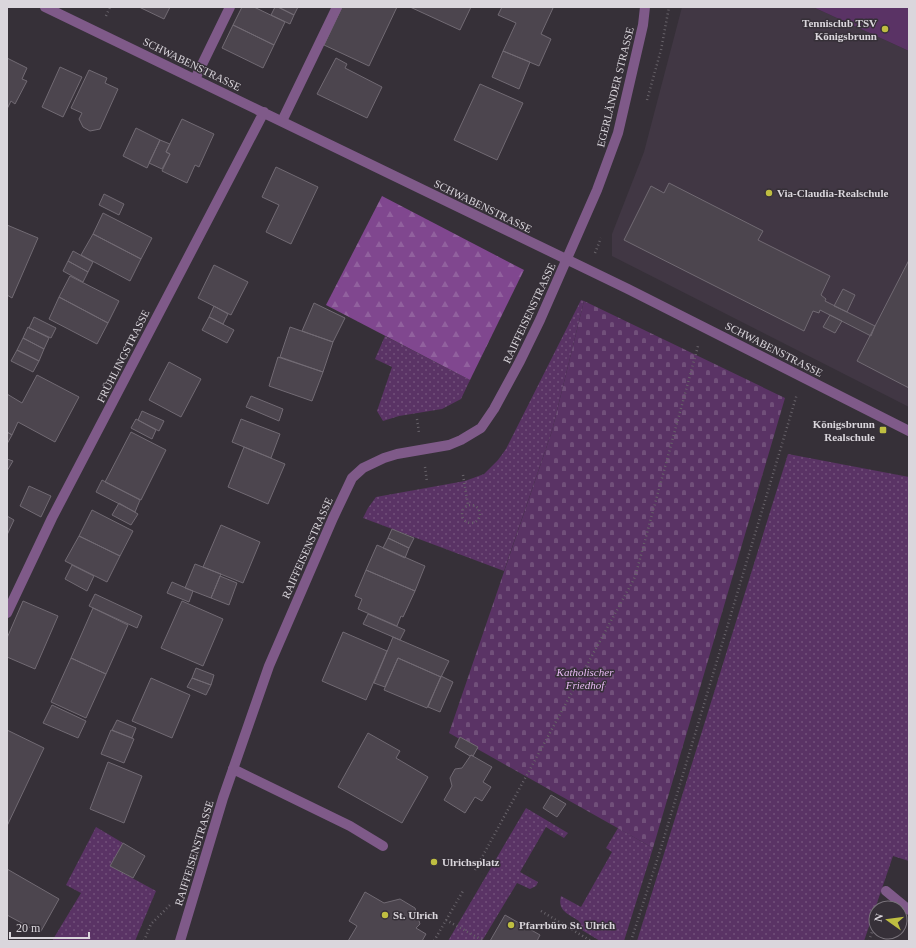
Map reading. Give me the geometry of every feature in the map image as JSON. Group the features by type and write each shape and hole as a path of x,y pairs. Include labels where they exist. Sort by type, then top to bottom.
{"street":[{"name":"SCHWABENSTRASSE","path":"44,7 628,289 909,431"},
{"path":"195,79 230,7"},
{"path":"282,121 337,7"},
{"name":"EGERLÄNDER STRASSE","path":"567,260 595,195 618,133 643,25 645,7"},
{"name":"FRÜHLINGSTRASSE","path":"7,612 52,518 264,112"},
{"name":"RAIFFEISENSTRASSE","path":"180,941 233,769 269,666 333,518 352,478 363,468 384,458 397,454 449,445 461,440 481,428 494,409 520,361 567,260"},
{"path":"233,769 350,826 383,846"},
{"path":"886,891 909,910"}],"path":[{"path":"475,870 635,577 699,341"},
{"path":"631,941 660,851 802,377"},
{"path":"463,475 468,505"},
{"path":"468,505 477,506 481,511 478,520 473,523 465,521 462,516 465,507 468,505"},
{"path":"434,941 463,891"},
{"path":"541,911 591,941"},
{"path":"446,920 484,941"},
{"path":"144,941 150,924"}],"shaded area":[{"name":"Via-Claudia-Realschule","path":"682,7 813,7 909,51 909,407 612,256 612,234 644,152"}],"green space":[{"name":"Tennisclub TSV Königsbrunn","path":"813,7 909,7 909,51"},
{"path":"382,196 524,270 470,380 326,305"},
{"path":"581,300 584,301 552,431 504,571 363,518 376,497 465,481 484,474 498,460 506,449"},
{"name":"Katholischer Friedhof","path":"584,301 785,398 653,848 449,733 552,431"},
{"path":"385,336 470,380 461,399 442,409 399,416 383,421 377,411 392,367 375,359"},
{"path":"788,454 909,477 909,861 893,856 878,900 868,900 868,929 864,941 637,941"},
{"path":"526,808 568,833 564,838 546,827 520,872 538,882 536,886 530,889 517,883 482,941 448,941"},
{"path":"96,827 123,843 110,866 156,891 135,941 52,941 81,893 66,885"},
{"path":"618,828 653,848 624,941 600,941 577,927 579,921 562,909 560,901 561,896 581,907 612,852 606,848"}],"building":[{"path":"139,7 170,7 164,19"},
{"path":"242,7 254,7 285,22 274,45 233,25"},
{"path":"275,7 294,15 290,24 271,15"},
{"path":"278,7 298,7 294,15"},
{"path":"342,7 397,7 369,66 324,45"},
{"path":"410,7 471,7 460,30"},
{"path":"502,7 553,8 541,34 551,39 539,66 503,51 516,23 498,15"},
{"path":"233,25 274,45 263,68 222,48"},
{"path":"503,51 530,62 519,89 492,77"},
{"path":"7,58 27,68 22,79 27,81 15,104 11,101 7,109"},
{"path":"336,58 347,64 345,68 382,87 367,118 317,94"},
{"path":"60,67 82,77 63,117 42,107"},
{"path":"89,70 107,78 105,83 118,89 100,129 90,131 83,127 79,119 82,113 71,108"},
{"path":"480,84 523,103 497,160 454,140"},
{"path":"182,119 214,134 199,167 195,165 187,183 162,171 170,154 166,152"},
{"path":"136,128 160,140 147,168 123,156"},
{"path":"160,140 170,144 166,152 170,154 162,169 149,163"},
{"path":"276,167 318,187 291,244 266,232 279,205 262,197"},
{"path":"669,183 763,231 758,240 830,276 821,295 826,299 825,301 875,326 871,336 820,310 819,313 813,311 804,331 624,240 651,186 664,193"},
{"path":"104,194 124,204 119,215 99,205"},
{"path":"103,213 152,238 141,259 93,234"},
{"path":"7,225 38,238 12,298 7,295"},
{"path":"93,234 141,259 130,281 81,255"},
{"path":"73,251 93,262 88,272 68,261"},
{"path":"909,260 909,388 857,361"},
{"path":"68,261 88,272 83,282 63,271"},
{"path":"214,265 248,282 231,315 198,298"},
{"path":"70,276 119,301 108,323 59,297"},
{"path":"843,289 855,295 847,312 834,306"},
{"path":"59,297 108,323 97,344 49,319"},
{"path":"314,303 345,318 333,342 302,331"},
{"path":"214,306 228,314 223,324 209,317"},
{"path":"830,315 842,321 835,333 823,327"},
{"path":"34,317 56,328 51,338 29,328"},
{"path":"209,317 234,330 227,343 202,330"},
{"path":"28,327 49,338 44,349 23,338"},
{"path":"290,327 333,342 323,372 280,357"},
{"path":"23,338 44,349 39,361 17,350"},
{"path":"17,350 39,361 33,372 11,361"},
{"path":"278,357 323,372 312,401 269,386"},
{"path":"169,362 201,379 181,417 149,400"},
{"path":"37,375 79,397 55,442 18,422 12,435 7,432 7,394 22,403"},
{"path":"251,396 283,409 279,421 246,407"},
{"path":"142,411 164,421 159,431 138,420"},
{"path":"136,419 156,430 152,439 131,428"},
{"path":"241,419 280,434 271,458 232,442"},
{"path":"7,432 12,435 7,444"},
{"path":"131,432 166,450 141,500 105,482"},
{"path":"244,447 285,464 268,504 228,487"},
{"path":"7,459 13,461 7,471"},
{"path":"102,480 140,500 135,512 96,492"},
{"path":"29,486 51,496 41,517 20,506"},
{"path":"119,503 138,514 131,525 112,515"},
{"path":"92,510 133,531 120,556 79,536"},
{"path":"7,516 14,520 7,535"},
{"path":"221,525 260,542 243,583 203,567"},
{"path":"392,529 414,538 409,548 388,538"},
{"path":"79,536 120,556 107,582 65,561"},
{"path":"388,538 409,548 405,558 383,548"},
{"path":"377,545 425,566 415,591 366,570"},
{"path":"195,564 221,574 211,598 185,588"},
{"path":"72,565 94,576 87,591 65,579"},
{"path":"366,570 415,591 403,617 401,616 397,626 358,609 362,599 355,596"},
{"path":"220,576 237,583 229,605 211,598"},
{"path":"172,582 193,591 189,602 167,593"},
{"path":"95,594 142,616 137,628 89,606"},
{"path":"23,601 58,616 35,669 7,657 7,638"},
{"path":"182,601 223,619 203,666 161,648"},
{"path":"93,608 128,625 106,674 71,658"},
{"path":"368,614 405,630 400,640 363,624"},
{"path":"343,632 387,651 366,700 322,681"},
{"path":"393,637 449,661 441,677 398,658 385,687 374,683"},
{"path":"71,658 106,674 86,718 51,702"},
{"path":"398,658 441,677 427,708 384,690"},
{"path":"196,668 214,675 211,685 192,678"},
{"path":"441,676 453,682 440,712 428,707"},
{"path":"151,678 190,695 172,738 132,721"},
{"path":"192,678 211,685 206,695 187,687"},
{"path":"52,705 86,721 78,738 43,723"},
{"path":"117,720 136,728 132,738 112,730"},
{"path":"7,730 44,748 7,826"},
{"path":"111,730 134,739 124,763 101,754"},
{"path":"368,733 400,751 396,758 428,777 402,823 338,787"},
{"path":"460,737 478,747 473,756 470,756 455,747"},
{"path":"471,755 492,767 483,782 491,787 482,801 475,797 465,813 444,800 452,786 450,778 455,769 462,768"},
{"path":"108,762 142,776 124,823 90,809"},
{"path":"551,795 566,804 557,817 543,808"},
{"path":"123,843 145,856 133,878 110,866"},
{"path":"7,869 59,899 40,933 7,915"},
{"name":"St. Ulrich","path":"365,892 384,903 400,899 415,908 420,924 416,928 426,934 422,941 348,941 357,926 349,921"},
{"name":"Pfarrbüro St. Ulrich","path":"505,915 540,935 537,941 490,941"}],"place":[{"name":"Tennisclub TSV Königsbrunn","path":"885,29"},
{"name":"Via-Claudia-Realschule","path":"769,193"},
{"name":"Königsbrunn Realschule","path":"883,430"},
{"name":"Ulrichsplatz","path":"434,862"},
{"name":"St. Ulrich","path":"385,915"},
{"name":"Pfarrbüro St. Ulrich","path":"511,925"}]}
